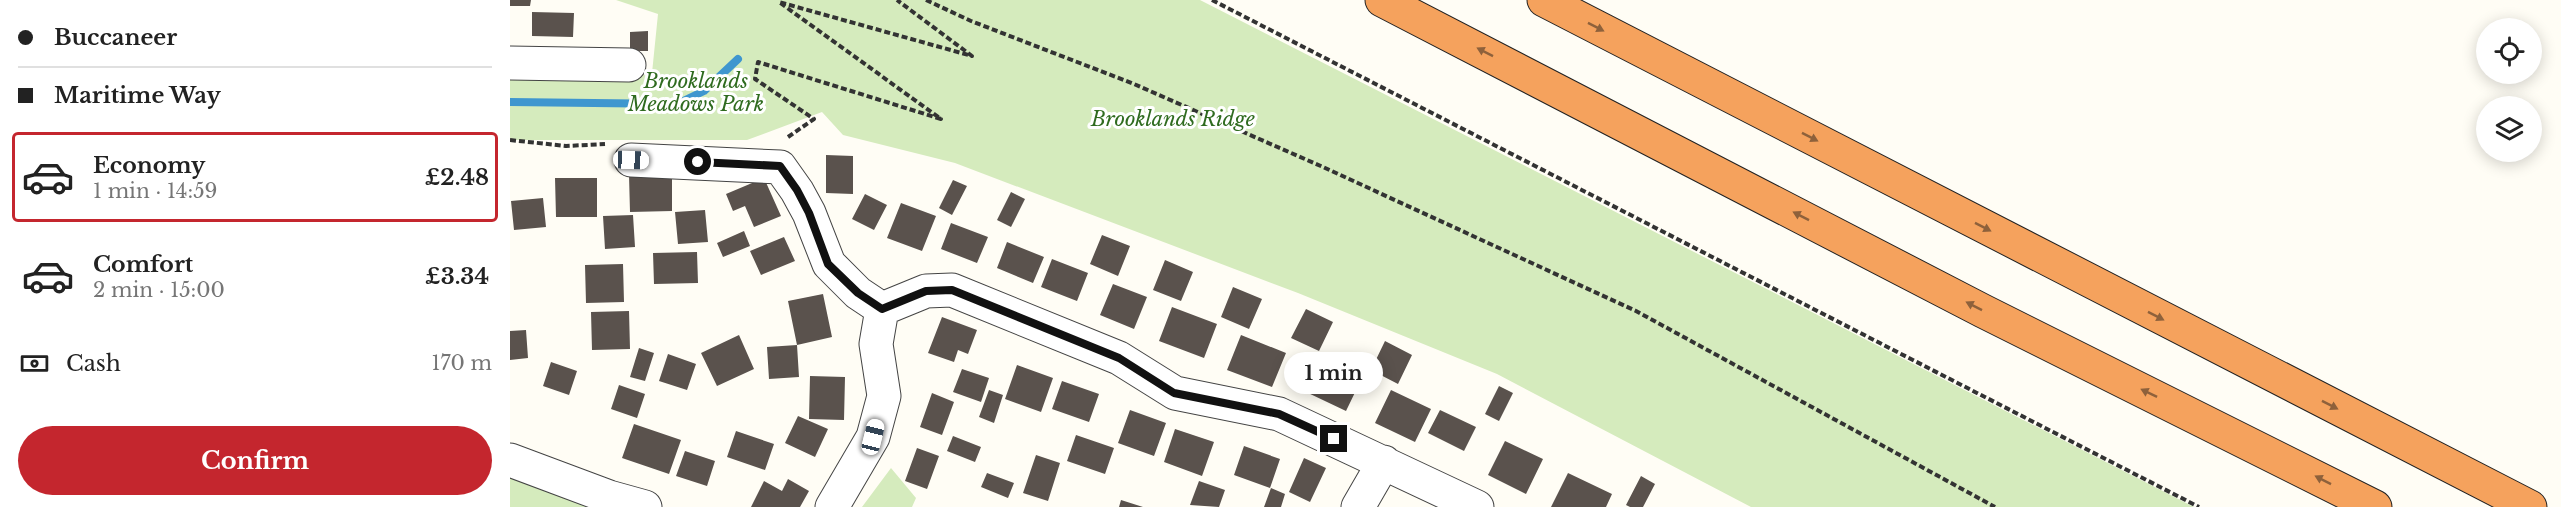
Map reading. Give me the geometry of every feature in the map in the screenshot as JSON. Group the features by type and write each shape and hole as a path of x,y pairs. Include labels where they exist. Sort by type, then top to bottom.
{"highway":[{"path":"1382,0 1983,311 2375,507"},
{"path":"1544,0 2530,507"}],"street":[{"path":"510,63 609,56"},
{"path":"622,152 780,166 797,190 809,213 828,264 858,293 882,309"},
{"path":"882,309 926,291 952,290 1119,358 1174,393 1279,414 1478,507"},
{"path":"832,507 873,437 884,396 876,344 882,309"},
{"path":"510,460 609,497 645,507"},
{"path":"1358,507 1384,462"}],"path":[{"path":"777,1 972,56 897,0"},
{"path":"926,0 971,21 1134,84 1323,166 1636,310 1995,507"},
{"path":"1212,0 2199,507"},
{"path":"777,1 941,119 758,62 755,79 814,119 784,139"},
{"path":"510,140 622,152"}],"green space":[{"name":"Brooklands Ridge","path":"616,0 1200,0 2194,507 1751,507 1497,374 1298,293 955,163 843,135 822,112 747,140 510,140 510,72 652,73 658,14"},
{"path":"891,468 916,498 912,507 862,507"},
{"path":"510,473 597,507 510,507"}],"building":[{"path":"510,0 531,0 530,6 510,6"},
{"path":"532,12 574,13 573,37 532,36"},
{"path":"648,31 648,51 630,51 630,32"},
{"path":"826,155 853,156 853,194 826,193"},
{"path":"629,175 672,175 672,211 630,212"},
{"path":"555,178 597,178 597,217 556,217"},
{"path":"764,178 781,216 754,227 745,206 733,211 726,194"},
{"path":"953,180 967,186 952,215 939,208"},
{"path":"1011,192 1025,199 1011,227 997,220"},
{"path":"865,194 887,205 874,230 852,219"},
{"path":"543,198 546,227 514,230 511,201"},
{"path":"901,203 936,216 922,251 887,238"},
{"path":"705,210 708,242 678,244 675,212"},
{"path":"633,215 635,247 605,249 603,216"},
{"path":"951,223 988,237 977,263 941,249"},
{"path":"744,231 750,246 723,257 717,243"},
{"path":"1102,235 1130,246 1118,276 1090,264"},
{"path":"784,237 795,261 761,275 750,251"},
{"path":"1007,242 1044,257 1033,283 997,268"},
{"path":"697,252 698,283 654,284 653,253"},
{"path":"1052,259 1088,273 1077,301 1041,287"},
{"path":"1165,260 1193,272 1181,301 1153,290"},
{"path":"623,264 624,302 586,303 585,265"},
{"path":"1113,284 1147,297 1134,329 1100,315"},
{"path":"1233,287 1262,299 1249,329 1221,317"},
{"path":"823,294 832,337 797,345 788,301"},
{"path":"1172,307 1217,324 1204,358 1159,341"},
{"path":"1306,309 1333,322 1319,351 1291,338"},
{"path":"629,311 630,349 592,350 591,312"},
{"path":"942,317 977,330 968,354 958,350 954,362 928,353"},
{"path":"526,330 528,358 510,360 510,331"},
{"path":"739,335 754,369 717,386 701,353"},
{"path":"1241,335 1286,353 1272,387 1227,370"},
{"path":"1385,341 1412,355 1398,384 1371,370"},
{"path":"797,345 799,377 769,379 767,347"},
{"path":"639,348 654,353 645,381 630,377"},
{"path":"668,354 696,364 687,390 659,381"},
{"path":"1322,358 1362,378 1346,411 1306,392"},
{"path":"551,362 577,371 569,395 543,386"},
{"path":"1017,365 1053,378 1041,412 1005,399"},
{"path":"962,369 989,378 981,402 953,392"},
{"path":"810,376 845,377 844,420 809,419"},
{"path":"1062,381 1099,394 1089,422 1052,409"},
{"path":"619,385 645,394 637,418 611,409"},
{"path":"1499,386 1513,393 1499,421 1485,414"},
{"path":"989,390 1003,395 994,423 979,417"},
{"path":"1391,390 1431,409 1415,442 1375,423"},
{"path":"932,393 954,402 942,435 920,427"},
{"path":"1130,410 1166,423 1154,456 1118,443"},
{"path":"1440,410 1476,427 1464,451 1428,433"},
{"path":"798,416 828,429 815,457 785,443"},
{"path":"634,424 681,440 669,474 622,458"},
{"path":"1175,429 1214,442 1202,476 1164,462"},
{"path":"736,431 774,444 765,470 727,457"},
{"path":"1076,435 1114,448 1105,474 1067,461"},
{"path":"953,436 981,447 975,462 947,451"},
{"path":"1505,441 1543,459 1526,494 1488,475"},
{"path":"1244,446 1280,459 1270,488 1234,475"},
{"path":"917,448 939,456 927,489 905,481"},
{"path":"685,451 715,461 707,486 676,476"},
{"path":"1036,455 1060,463 1048,501 1023,493"},
{"path":"1304,458 1326,468 1310,502 1289,492"},
{"path":"987,473 1014,483 1008,498 981,487"},
{"path":"1568,473 1612,494 1606,507 1551,507"},
{"path":"1641,476 1655,484 1643,507 1630,507 1626,505"},
{"path":"788,479 809,491 800,507 751,507 764,481 782,491"},
{"path":"1199,481 1225,490 1219,507 1190,505"},
{"path":"1271,488 1285,494 1281,507 1264,507"},
{"path":"1121,500 1143,507 1119,507"}],"waterway":[{"path":"510,102 677,104 704,91 738,59"}],"route":[{"path":"698,162 780,166 797,190 809,213 828,264 858,293 882,309 926,291 952,290 1119,358 1174,393 1279,414 1334,439"}],"park label":[{"name":"Brooklands Meadows Park","path":"696,92"}]}
